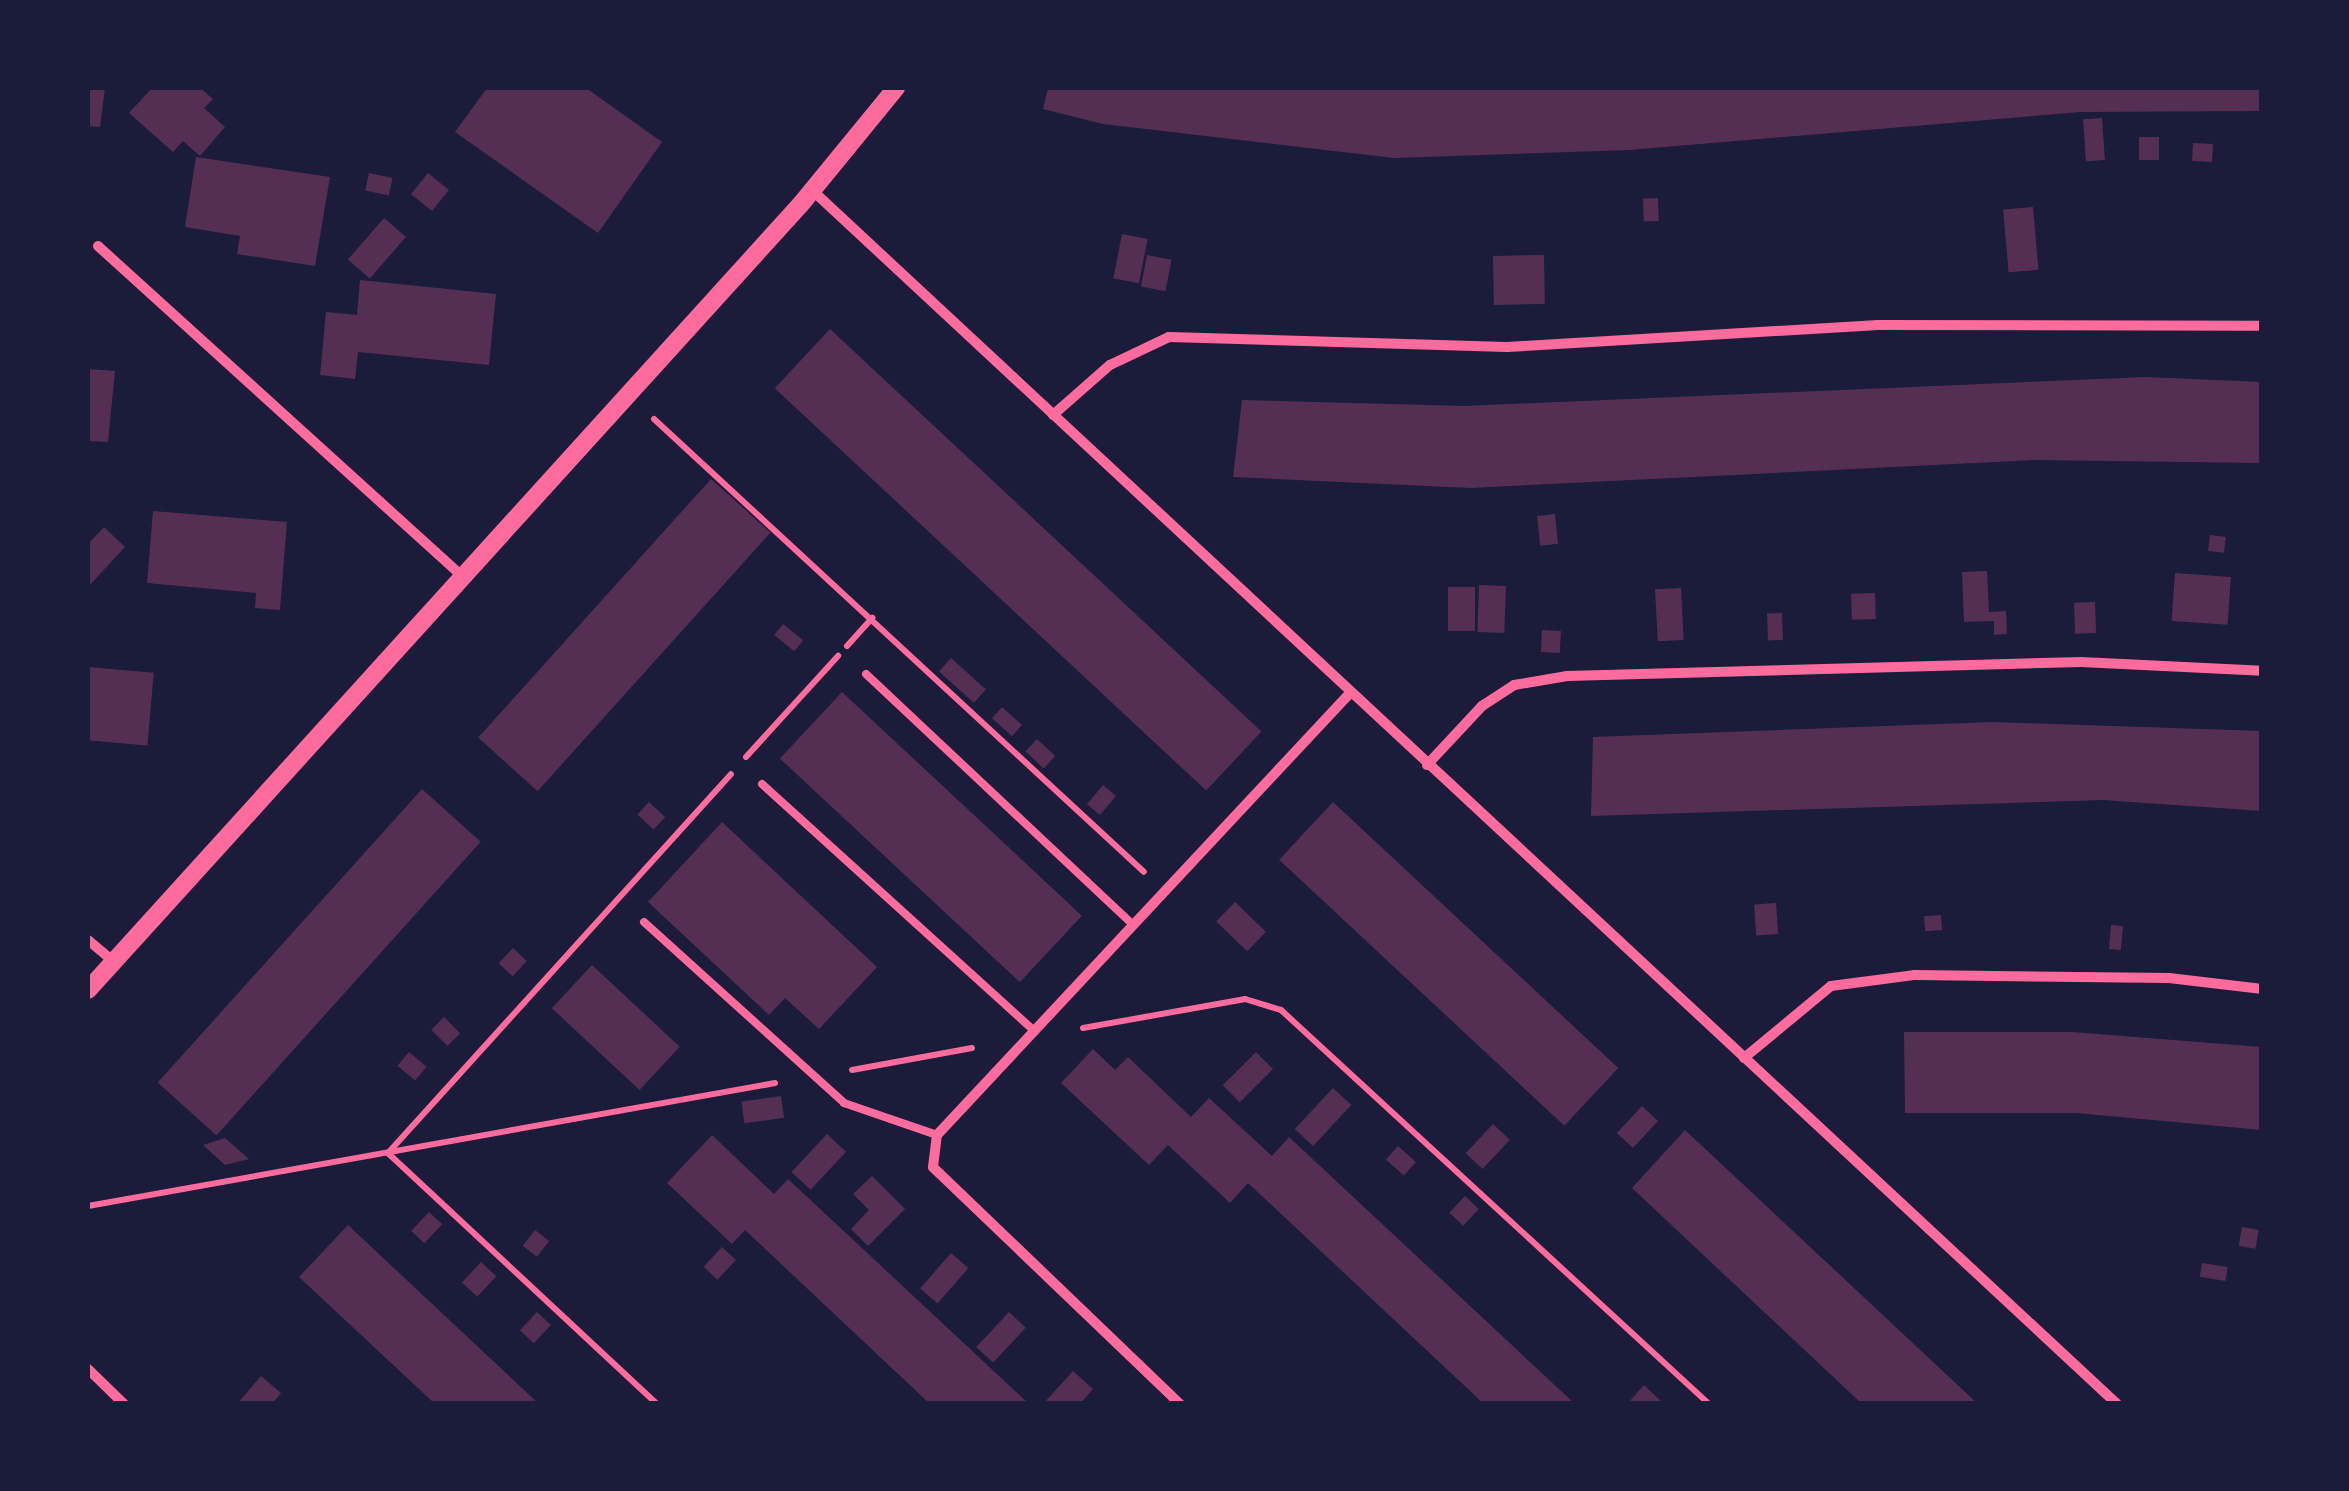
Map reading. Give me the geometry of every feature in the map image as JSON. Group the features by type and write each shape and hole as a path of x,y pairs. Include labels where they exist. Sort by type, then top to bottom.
{"street":[{"path":"88,990 812,190 896,88"},
{"path":"812,190 2117,1404"},
{"path":"98,246 464,578"},
{"path":"1054,415 1110,365 1170,337 1506,347 1878,325 2262,326"},
{"path":"1428,765 1482,706 1514,685 1568,676 2081,662 2262,672"},
{"path":"1180,1404 934,1167 937,1135 1350,693"},
{"path":"88,940 113,962"},
{"path":"1744,1058 1832,986 1916,975 2169,978 2262,988"},
{"path":"88,1369 124,1404"}],"lane":[{"path":"866,674 1132,924"},
{"path":"762,784 1028,1034"},
{"path":"644,922 844,1102 937,1135"}],"path":[{"path":"627,394 1163,890"},
{"path":"388,1152 872,618"},
{"path":"88,1206 1028,1034 1245,999 1281,1010 1709,1404"},
{"path":"388,1152 657,1404"}],"building":[{"path":"88,88 105,88 100,127 88,126"},
{"path":"152,88 200,88 213,99 204,108 225,127 200,156 183,141 173,152 129,113"},
{"path":"487,88 586,88 662,142 598,233 455,132"},
{"path":"1048,88 2262,88 2262,111 2080,112 1629,150 1394,158 1103,124 1043,109"},
{"path":"2102,118 2105,160 2086,161 2083,119"},
{"path":"2139,137 2159,137 2159,160 2139,160"},
{"path":"2193,143 2213,144 2212,162 2192,161"},
{"path":"196,157 330,177 315,266 237,254 240,236 185,227"},
{"path":"369,173 392,178 389,196 365,191"},
{"path":"428,173 449,190 432,211 411,194"},
{"path":"1658,198 1659,221 1644,222 1643,199"},
{"path":"2033,207 2038,270 2009,272 2003,210"},
{"path":"384,218 406,237 370,279 348,260"},
{"path":"1122,234 1148,239 1139,283 1113,278"},
{"path":"1147,255 1172,260 1165,291 1141,286"},
{"path":"1544,255 1545,304 1494,305 1493,256"},
{"path":"360,280 496,294 489,365 358,352 355,379 320,375 326,312 357,315"},
{"path":"830,329 1261,731 1206,791 775,388"},
{"path":"88,369 115,371 108,442 88,441"},
{"path":"2146,377 2262,382 2262,463 2034,460 1471,488 1233,477 1242,400 1464,406"},
{"path":"711,479 770,533 538,791 478,738"},
{"path":"153,511 287,522 280,610 255,608 256,593 147,583"},
{"path":"1555,514 1558,544 1540,546 1537,516"},
{"path":"104,527 125,547 88,587 88,544"},
{"path":"2210,535 2226,537 2224,553 2208,551"},
{"path":"1987,571 1989,612 2006,611 2007,634 1994,635 1994,621 1964,622 1962,572"},
{"path":"2175,573 2231,577 2228,625 2172,621"},
{"path":"1479,585 1506,586 1504,633 1477,632"},
{"path":"1448,587 1475,587 1475,631 1448,631"},
{"path":"1681,588 1684,640 1658,641 1655,589"},
{"path":"1875,593 1876,619 1852,620 1851,594"},
{"path":"2095,602 2096,633 2075,634 2074,603"},
{"path":"1782,613 1783,640 1768,641 1767,614"},
{"path":"783,624 803,640 794,651 774,635"},
{"path":"1542,630 1561,631 1560,653 1541,652"},
{"path":"951,658 986,689 974,703 939,671"},
{"path":"88,667 154,673 147,745 88,740"},
{"path":"842,692 1082,916 1020,982 780,759"},
{"path":"1002,707 1022,725 1012,736 992,718"},
{"path":"1992,722 2262,731 2262,811 2103,800 1591,816 1593,737"},
{"path":"1037,739 1055,756 1044,768 1025,751"},
{"path":"1103,785 1116,796 1100,815 1087,804"},
{"path":"422,789 481,842 216,1135 158,1083"},
{"path":"649,802 665,817 653,829 637,814"},
{"path":"1333,802 1618,1068 1564,1126 1279,860"},
{"path":"722,822 877,967 819,1029 785,998 769,1015 648,902"},
{"path":"1235,902 1266,932 1247,951 1216,921"},
{"path":"1776,903 1778,934 1756,935 1754,905"},
{"path":"1941,915 1942,930 1925,931 1924,916"},
{"path":"2111,925 2123,926 2121,950 2109,949"},
{"path":"513,948 527,961 513,976 499,963"},
{"path":"592,965 680,1047 640,1090 552,1008"},
{"path":"444,1017 460,1033 448,1046 431,1030"},
{"path":"1904,1032 2072,1032 2262,1047 2262,1130 2076,1113 1905,1113"},
{"path":"1093,1049 1115,1070 1128,1057 1191,1117 1209,1098 1272,1156 1289,1137 1575,1404 1484,1404 1248,1183 1230,1203 1168,1145 1149,1165 1061,1083"},
{"path":"409,1052 427,1067 415,1081 397,1066"},
{"path":"1256,1052 1273,1069 1240,1102 1223,1085"},
{"path":"1333,1088 1351,1105 1313,1146 1295,1129"},
{"path":"781,1096 784,1118 744,1123 741,1102"},
{"path":"1642,1106 1658,1121 1633,1148 1617,1133"},
{"path":"1493,1124 1510,1140 1483,1169 1466,1153"},
{"path":"1685,1130 1978,1404 1862,1404 1632,1188"},
{"path":"827,1134 846,1152 811,1190 792,1172"},
{"path":"712,1135 774,1194 788,1179 1029,1404 930,1404 745,1230 732,1244 667,1183"},
{"path":"225,1138 249,1159 225,1165 203,1145"},
{"path":"1398,1146 1416,1162 1404,1175 1386,1159"},
{"path":"872,1176 905,1209 868,1246 851,1229 869,1210 853,1194"},
{"path":"1465,1196 1479,1209 1463,1226 1449,1213"},
{"path":"429,1212 442,1224 424,1243 411,1231"},
{"path":"348,1225 539,1404 435,1404 299,1277"},
{"path":"2242,1227 2259,1230 2255,1249 2239,1246"},
{"path":"535,1230 549,1241 537,1257 523,1246"},
{"path":"722,1247 736,1260 717,1280 704,1267"},
{"path":"951,1253 968,1268 938,1304 920,1288"},
{"path":"481,1262 496,1276 477,1297 462,1282"},
{"path":"2202,1263 2228,1267 2225,1281 2200,1277"},
{"path":"537,1312 551,1325 534,1343 520,1330"},
{"path":"1009,1312 1026,1328 993,1363 976,1347"},
{"path":"1073,1371 1093,1389 1080,1404 1043,1404"},
{"path":"261,1376 281,1393 272,1404 237,1404"},
{"path":"1644,1385 1664,1404 1627,1404"}]}
